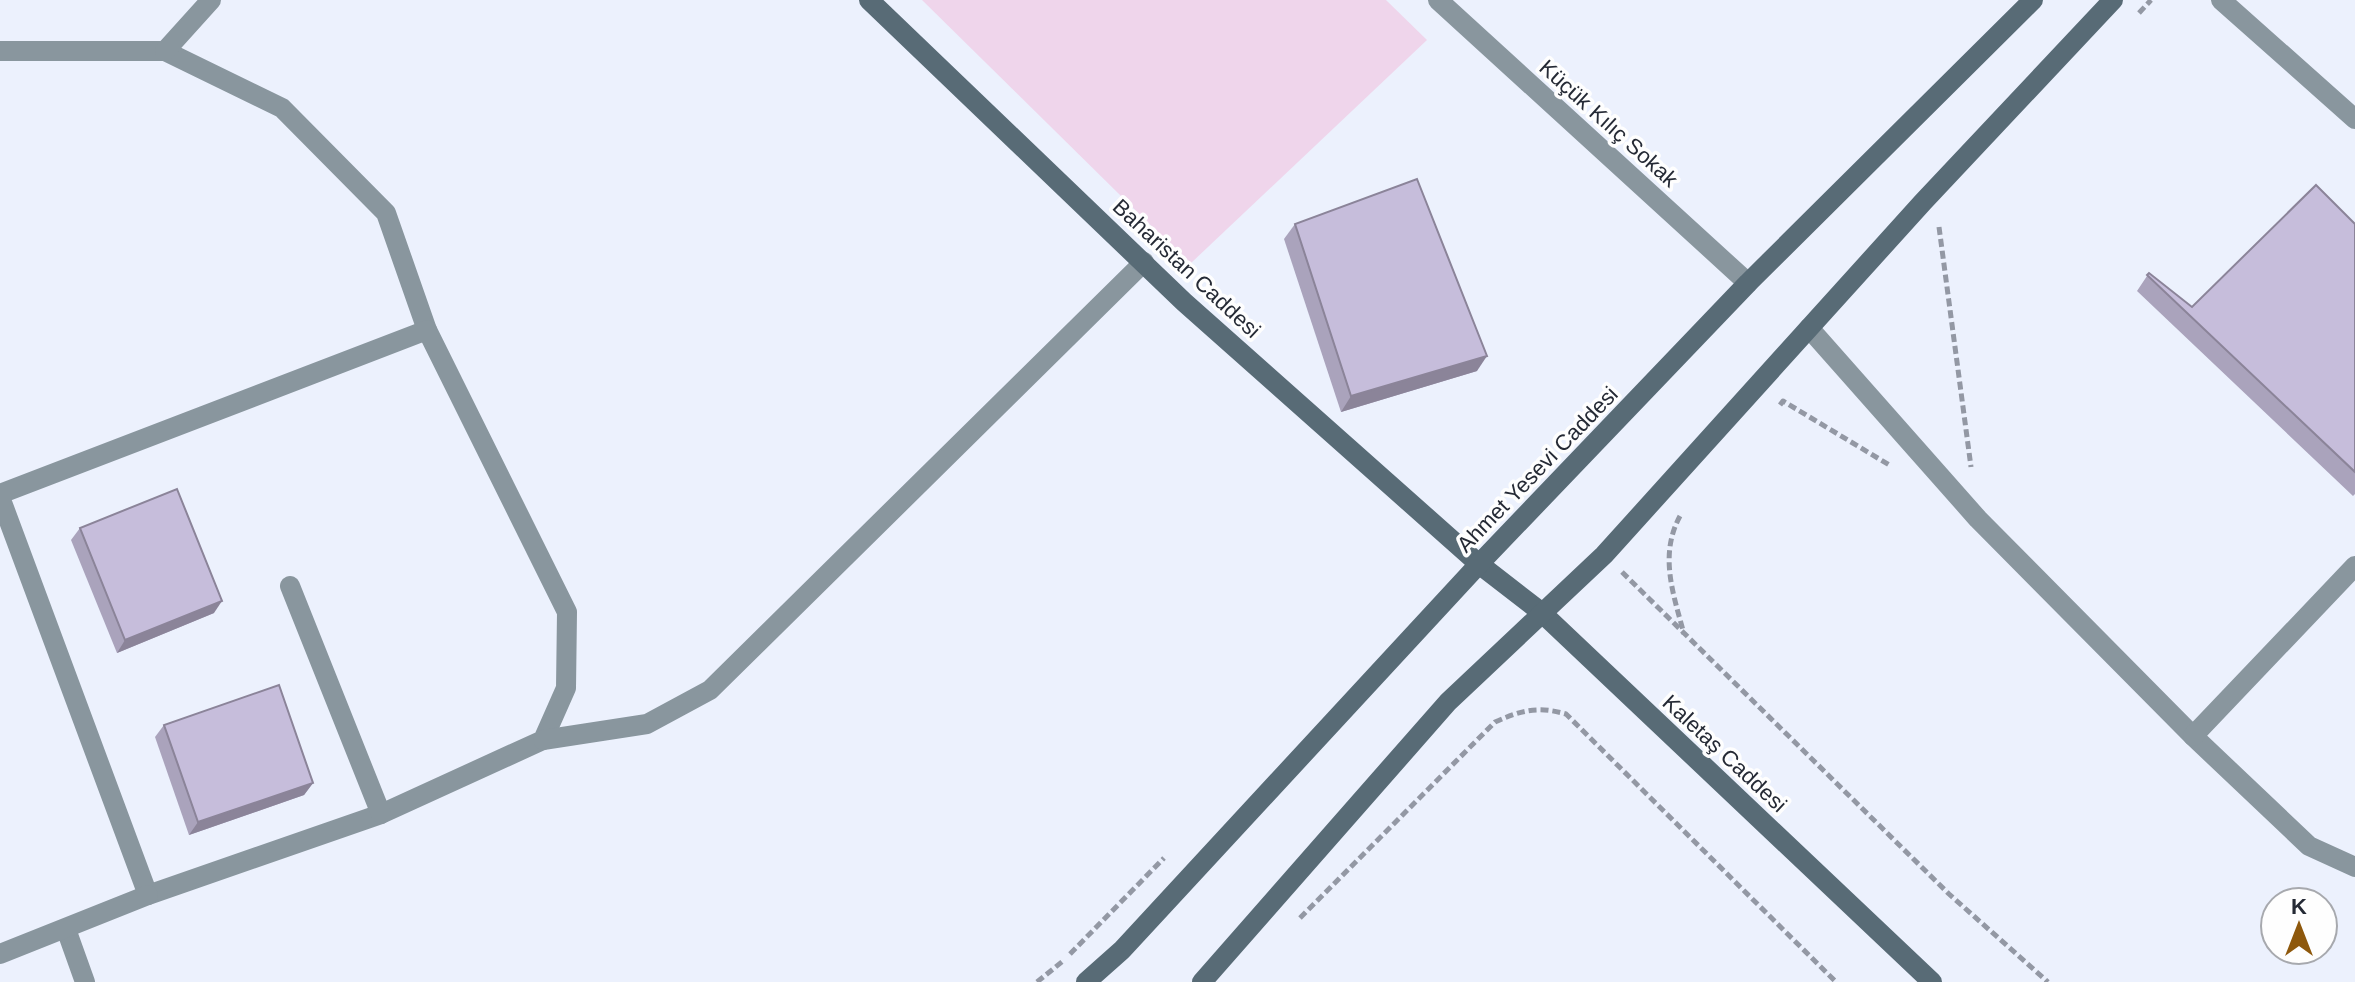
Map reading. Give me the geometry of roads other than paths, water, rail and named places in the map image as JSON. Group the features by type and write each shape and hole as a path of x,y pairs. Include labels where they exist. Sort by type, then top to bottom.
{"main road":[{"name":"Baharistan Caddesi","path":"869,0 1184,302 1479,564"},
{"name":"Ahmet Yesevi Caddesi","path":"1086,982 1122,950 1479,564 1748,283 2033,0"},
{"path":"1202,982 1448,702 1604,555 2113,0"},
{"name":"Kaletaş Caddesi","path":"1479,564 1541,612 1932,982"}],"street":[{"path":"165,51 211,0"},
{"name":"Küçük Kılıç Sokak","path":"1438,0 1748,283"},
{"path":"2221,0 2355,119"},
{"path":"0,51 165,51 282,108 386,213 427,330 567,612 566,688 543,740"},
{"path":"0,954 148,895 381,814 543,740 647,724 710,690 1144,262"},
{"path":"1809,328 1978,519 2193,736 2309,846 2355,867"},
{"path":"148,895 0,495 427,330"},
{"path":"2193,736 2355,566"},
{"path":"290,586 381,814"},
{"path":"66,929 85,982"}]}
